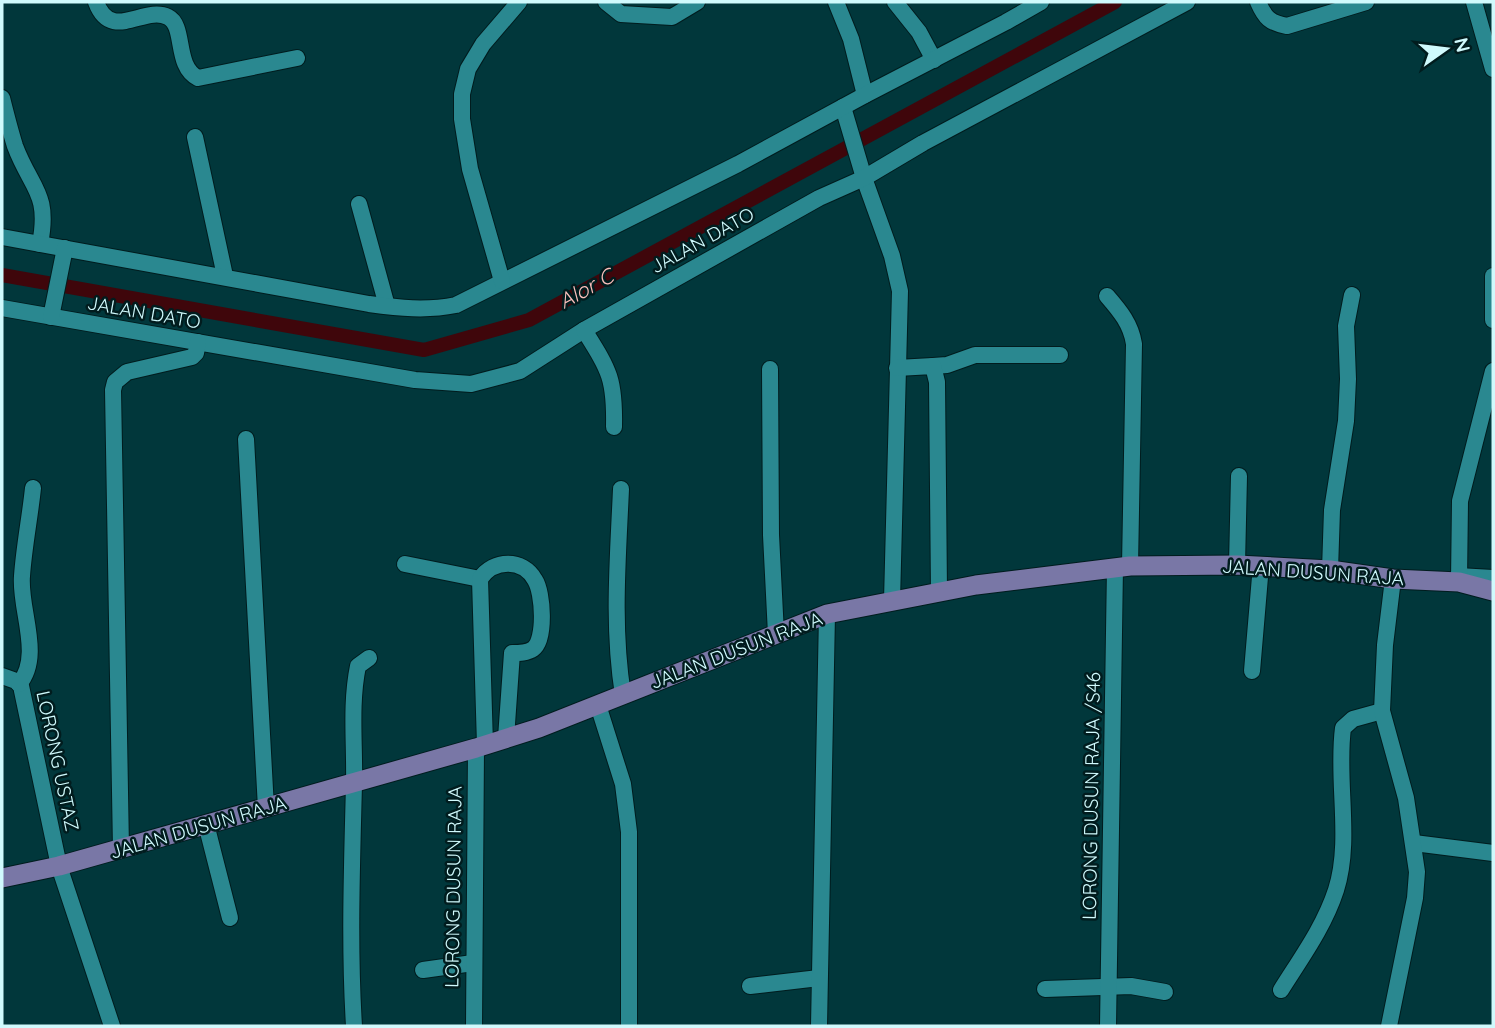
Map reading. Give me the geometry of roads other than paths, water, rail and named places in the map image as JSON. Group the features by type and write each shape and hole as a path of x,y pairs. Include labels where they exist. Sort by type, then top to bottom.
{"main road":[{"name":"JALAN DUSUN RAJA","path":"2,878 59,866 480,747 598,705 827,614 976,584 1122,567 1261,565 1330,569 1393,579 1458,579 1493,591"}],"street":[{"path":"96,2 102,15 111,21 160,15 168,17 175,23 187,69 198,78 297,58"},
{"path":"502,281 470,169 462,119 463,94 468,69 483,44 519,2"},
{"path":"606,2 621,14 672,17 697,2"},
{"path":"836,2 851,39 865,95"},
{"path":"895,2 919,32 934,60"},
{"path":"2,237 64,251 225,276 387,306 415,310 456,305 844,111 865,95 1041,2"},
{"name":"JALAN DATO","path":"2,308 415,380 471,384 520,371 584,330 819,198 1187,2"},
{"path":"1258,2 1265,17 1275,24 1287,26 1366,2"},
{"path":"1474,2 1493,69"},
{"path":"2,98 15,145 44,209 40,244"},
{"path":"844,111 901,291 892,601"},
{"path":"195,137 225,276"},
{"path":"359,204 387,306"},
{"path":"51,316 64,251"},
{"path":"1493,276 1493,320"},
{"path":"1330,569 1332,510 1346,421 1346,326 1352,295"},
{"name":"LORONG DUSUN RAJA /S46","path":"1107,296 1127,321 1134,344 1122,567 1108,1026"},
{"path":"584,330 611,378 615,394 614,427"},
{"path":"121,849 113,390 115,382 127,372 192,357 196,353 198,342"},
{"path":"897,368 947,365 975,355 1060,355"},
{"path":"933,366 937,382 939,592"},
{"path":"770,369 771,536 776,634"},
{"path":"1493,371 1488,413 1460,501 1458,579 1493,578"},
{"path":"246,439 266,808"},
{"path":"1237,565 1239,475"},
{"path":"19,684 25,676 29,651 22,579 33,488"},
{"path":"621,489 616,633 623,695"},
{"path":"509,563 528,570 536,580 540,596 539,643 531,650 512,653 500,646 482,645 480,579 490,567 509,563"},
{"path":"405,564 480,579"},
{"path":"1252,671 1261,565"},
{"path":"1390,1026 1415,898 1417,872 1400,772 1381,711 1393,579"},
{"path":"819,1026 827,614"},
{"name":"LORONG DUSUN RAJA","path":"474,1026 473,963 482,645"},
{"path":"506,738 512,653"},
{"path":"354,1026 351,882 354,688 358,666 369,658"},
{"name":"LORONG USTAZ","path":"2,676 19,684 24,697 59,866 112,1026"},
{"path":"598,705 623,784 629,832 629,1026"},
{"path":"1280,990 1321,927 1337,888 1342,844 1343,728 1353,719 1381,711"},
{"path":"206,824 230,918"},
{"path":"1414,843 1493,853"},
{"path":"423,970 473,963"},
{"path":"750,986 819,978"},
{"path":"1045,989 1142,986 1166,992"}],"waterway":[{"name":"Alor C","path":"2,275 424,350 529,320 1115,2"}]}
